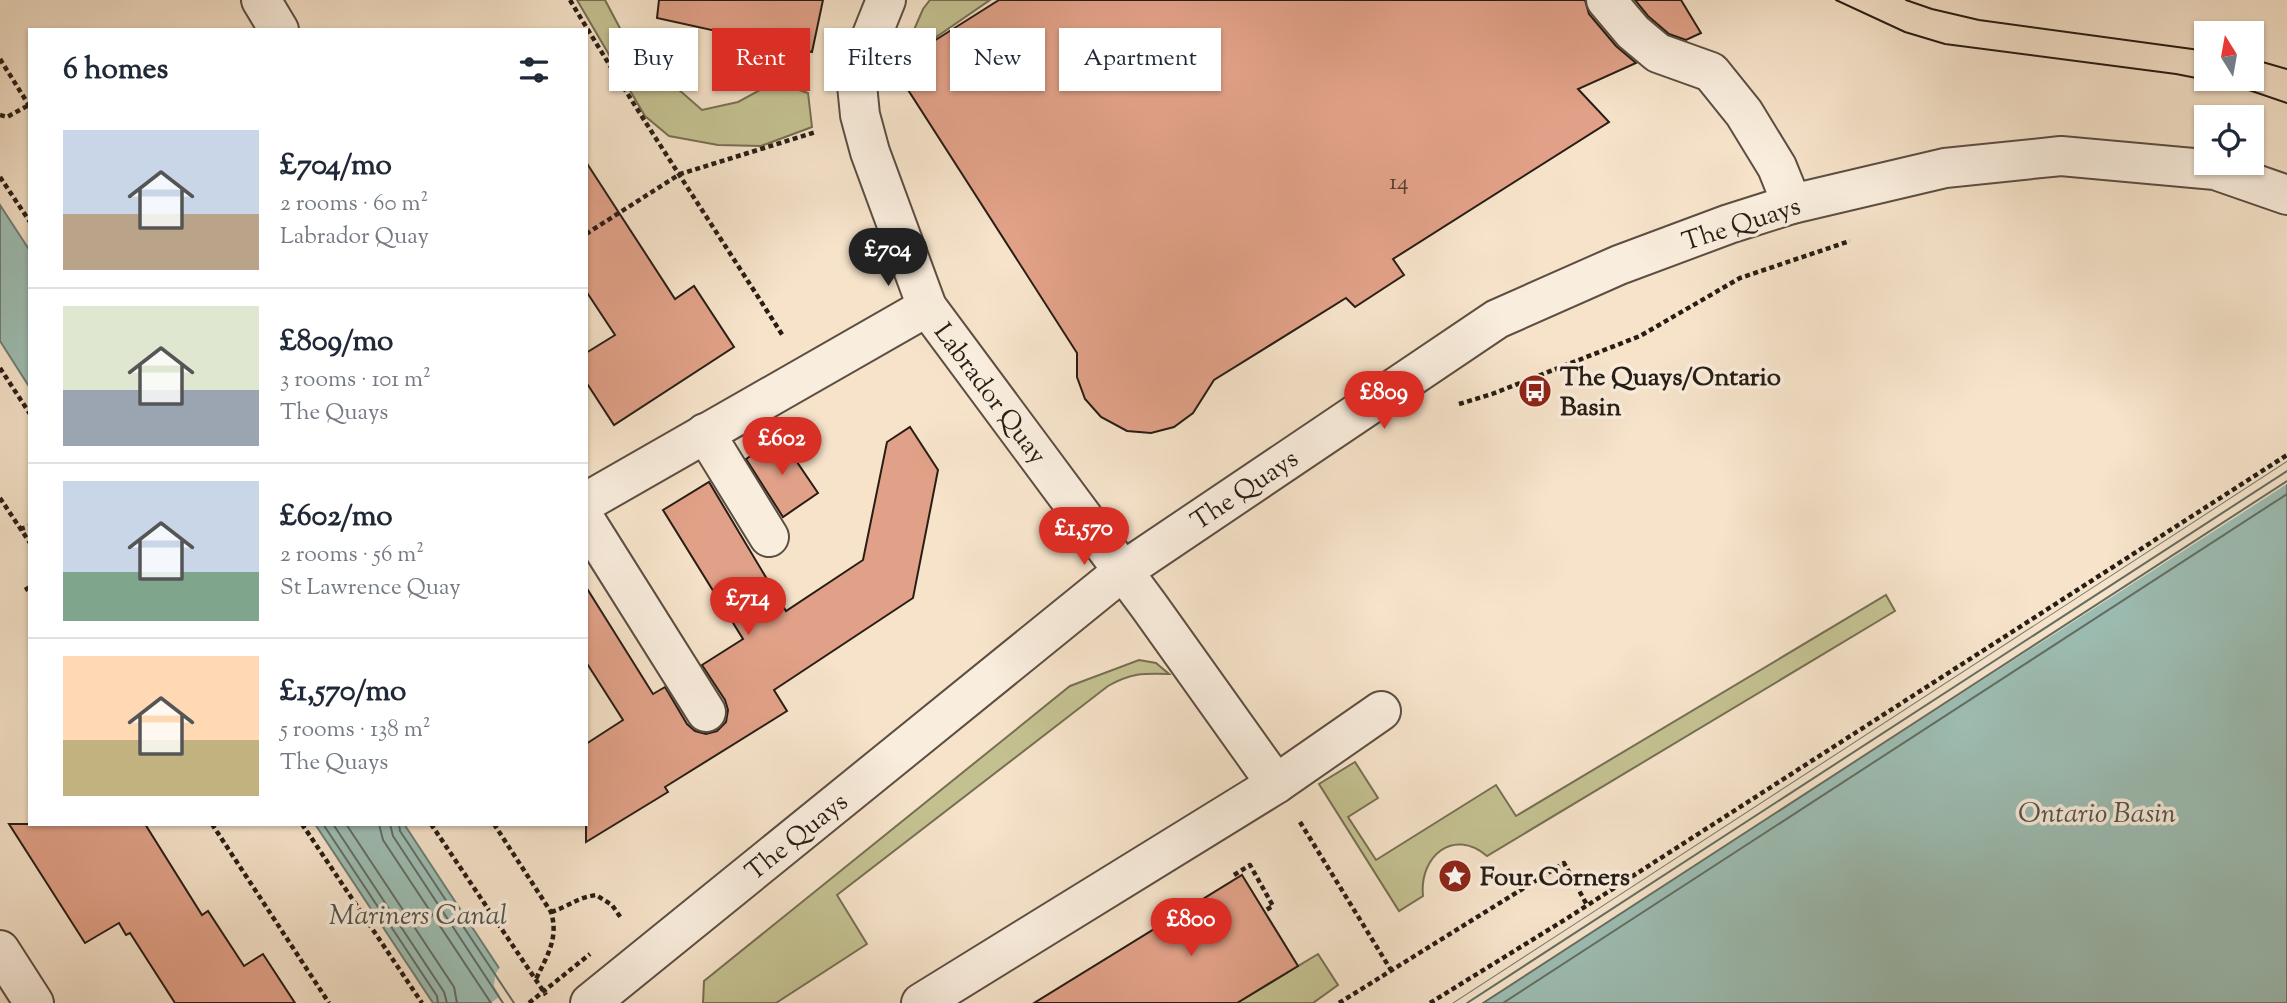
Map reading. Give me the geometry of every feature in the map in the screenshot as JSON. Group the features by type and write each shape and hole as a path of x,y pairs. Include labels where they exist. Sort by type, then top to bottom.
{"street":[{"path":"261,0 278,28"},
{"name":"Labrador Quay","path":"886,0 856,75 860,115 870,152 927,307 1123,571 1276,784"},
{"path":"1606,0 1633,32 1658,53 1710,72 1744,113 1777,167 1792,205"},
{"name":"The Quays","path":"601,995 1123,571 1497,318 1619,265 1729,224 1792,205 1945,168 2061,156 2215,170 2287,195"},
{"path":"588,501 927,307"},
{"path":"705,433 769,537"},
{"path":"588,524 706,712"},
{"path":"921,1003 1276,784 1381,711"},
{"path":"2,957 34,1003"}],"path":[{"path":"570,0 587,28"},
{"path":"588,30 641,118 680,174 808,375"},
{"path":"0,60 28,104"},
{"path":"0,115 7,117 28,106"},
{"path":"588,233 680,174 860,115"},
{"path":"0,177 28,219"},
{"path":"1452,405 1492,394 1640,336 1740,278 1854,240"},
{"path":"0,368 28,411"},
{"path":"1430,1003 2287,455"},
{"path":"0,498 28,541"},
{"path":"20,529 28,527"},
{"path":"1276,784 1391,970"},
{"path":"213,826 329,1003"},
{"path":"303,826 422,1003"},
{"path":"432,826 550,1003"},
{"path":"495,826 551,912 555,925 553,944 536,979"},
{"path":"1339,1003 1564,863 1587,905"},
{"path":"1234,875 1250,865 1273,906 1264,911"},
{"path":"551,912 565,908 579,898 596,895 612,905"},
{"path":"529,1003 590,954"}],"shaded area":[{"path":"577,0 605,0 620,28 609,28 609,55"},
{"path":"930,0 990,0 936,37 936,28 915,28"},
{"path":"630,91 680,91 702,110 738,102 758,91 802,91 808,93 812,127 761,146 718,145 669,136 645,116"},
{"path":"1886,595 1895,611 1487,856 1462,845 1441,850 1427,869 1423,896 1399,911 1319,784 1355,762 1378,798 1348,817 1376,860 1496,785 1516,816"},
{"path":"1139,660 1156,663 1169,674 1137,675 1108,686 837,895 867,944 776,1003 703,1003 704,981 1070,686"},
{"path":"1318,954 1338,985 1313,1003 1237,1003"}],"water":[{"path":"0,205 28,248 28,385 0,341"},
{"name":"Ontario Basin","path":"2287,462 2287,1003 1454,1003 1571,927"},
{"name":"Mariners Canal","path":"316,826 405,826 522,1003 433,1003"}],"pier":[{"path":"2287,462 2287,484 1482,1003 1454,1003"},
{"path":"501,965 526,1003 491,1003 500,996 494,986 495,975"}],"building":[{"path":"659,0 823,0 812,52 810,28 712,30 657,18"},
{"path":"999,0 1585,0 1589,14 1616,46 1636,63 1578,89 1609,122 1393,259 1404,275 1355,307 1346,298 1214,380 1193,413 1174,427 1151,433 1127,431 1101,417 1085,399 1077,377 1077,353 909,91 936,91 936,40 950,31 950,91 1045,91 1045,28 955,28"},
{"path":"1635,0 1681,0 1701,33 1686,40 1669,34 1648,16"},
{"path":"588,165 675,299 694,286 734,347 614,425 588,385 588,352 615,335 588,294"},
{"path":"910,427 938,470 913,598 774,690 787,711 665,787 668,792 586,842 588,743 623,720 588,665 588,590 653,694 665,687 687,724 695,731 706,734 717,731 726,722 728,710 725,700 702,665 743,639 663,510 709,482 786,611 863,560 887,442"},
{"path":"780,437 818,493 783,517 746,459"},
{"path":"9,824 146,826 202,915 208,911 244,966 263,954 295,1003 175,1003 130,933 126,935 119,923 85,943"},
{"path":"1242,875 1298,966 1237,1003 1034,1003"}],"tram line":[{"path":"1836,0 1905,32 1945,44 2176,74 2237,86 2287,103"},
{"path":"1906,0 1979,20 2194,49"},
{"path":"2264,62 2287,69"}],"place":[{"name":"The Quays/Ontario Basin","path":"1535,391"},
{"name":"Four Corners","path":"1455,876"}]}
